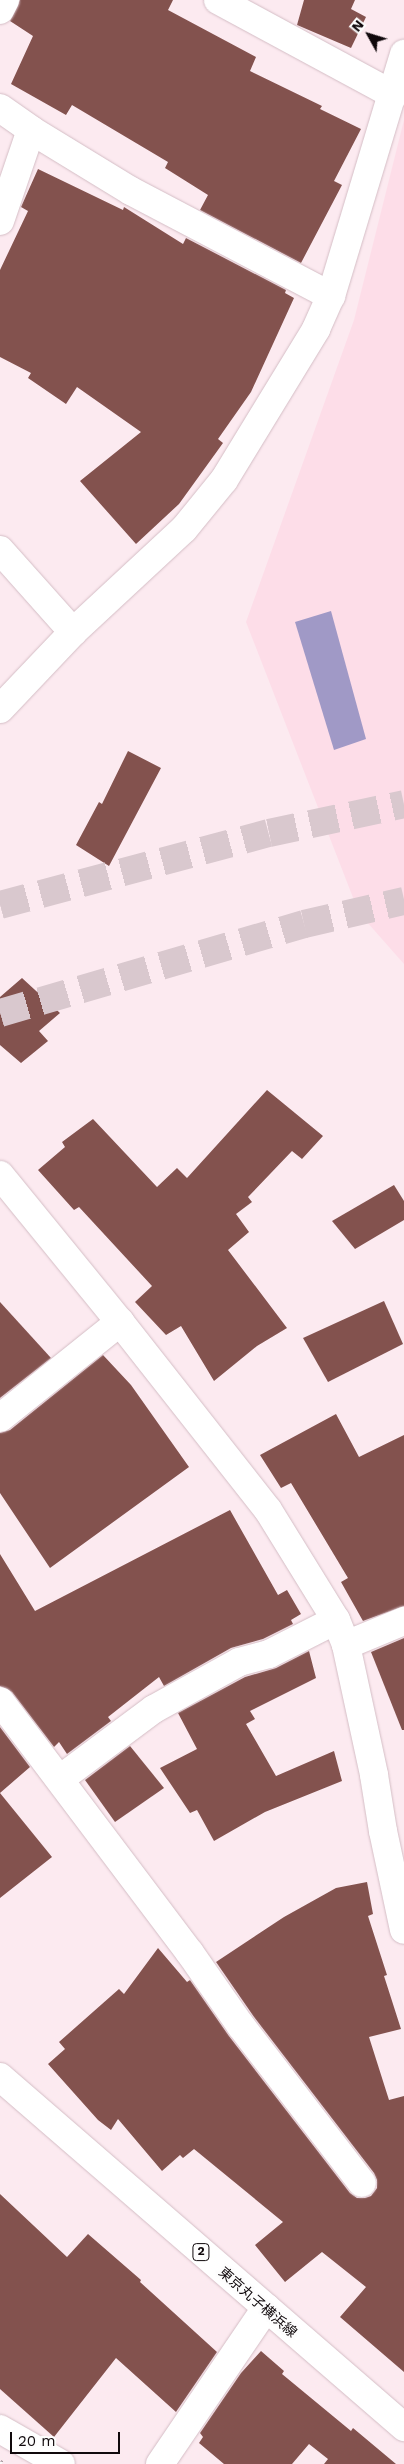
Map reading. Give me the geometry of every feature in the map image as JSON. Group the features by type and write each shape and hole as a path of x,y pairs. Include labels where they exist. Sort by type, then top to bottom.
{"street":[{"path":"0,10 4,0"},
{"path":"218,0 394,94"},
{"path":"0,709 73,632 184,529 224,480 316,329 331,296 394,94 404,54"},
{"path":"0,108 31,130 131,191 331,296"},
{"path":"0,221 31,130"},
{"path":"0,550 73,632"},
{"path":"2,1182 120,1322 268,1510 336,1620 346,1645 374,1775 393,1825 404,1930"},
{"path":"0,1418 120,1322"},
{"path":"60,1779 154,1709 238,1662 269,1654 336,1620"},
{"path":"346,1645 404,1620"},
{"path":"0,1701 190,1953 241,2026 362,2183"},
{"name":"東京丸子横浜線","path":"0,2077 404,2427"},
{"path":"160,2464 266,2308"},
{"path":"0,2429 61,2464"}],"shaded area":[{"path":"404,120 404,964 359,913 246,622 354,320"},
{"path":"331,611 366,739 334,750 295,622"}],"building":[{"path":"20,0 173,0 168,10 256,57 250,71 322,106 320,109 361,129 334,181 342,185 301,263 200,210 208,195 165,168 168,162 72,105 66,115 11,84 33,36 10,21"},
{"path":"304,0 355,0 351,9 366,17 351,48 297,25"},
{"path":"38,169 123,210 124,207 183,244 186,238 286,290 285,293 294,298 251,392 218,439 223,443 179,504 136,544 80,481 141,432 77,387 66,404 28,378 31,373 0,357 0,270 28,211 21,207"},
{"path":"128,751 161,768 109,866 76,845 99,802 102,804"},
{"path":"22,978 60,1013 39,1031 48,1041 21,1063 0,1045 0,997"},
{"path":"267,1090 323,1136 302,1159 292,1151 248,1197 252,1202 236,1214 249,1232 228,1250 287,1328 257,1346 214,1381 181,1326 166,1335 135,1302 152,1286 79,1207 74,1210 38,1170 65,1147 62,1142 93,1119 157,1187 177,1168 187,1178"},
{"path":"394,1185 404,1201 404,1220 355,1249 332,1221"},
{"path":"384,1301 403,1344 328,1382 303,1338"},
{"path":"0,1302 51,1358 0,1398"},
{"path":"103,1355 131,1385 189,1467 50,1568 0,1493 0,1433 10,1430"},
{"path":"336,1414 359,1457 404,1435 404,1606 363,1621 341,1582 348,1578 291,1483 281,1488 260,1455"},
{"path":"230,1510 278,1595 287,1590 301,1614 291,1620 293,1624 263,1639 231,1648 164,1686 159,1677 108,1717 111,1721 67,1754 59,1742 54,1747 12,1692 0,1686 0,1554 35,1611"},
{"path":"404,1638 404,1730 402,1730 371,1652"},
{"path":"309,1651 316,1678 250,1711 255,1719 246,1724 276,1776 334,1751 342,1781 265,1812 214,1841 197,1810 190,1813 160,1768 197,1749 178,1713 245,1677 276,1668"},
{"path":"0,1727 30,1767 0,1793"},
{"path":"130,1746 164,1788 115,1822 85,1780"},
{"path":"0,1793 52,1857 0,1898"},
{"path":"367,1882 373,1914 368,1916 387,1975 384,1976 401,2029 369,2037 389,2100 404,2096 404,2372 340,2317 366,2287 322,2252 285,2282 255,2245 283,2222 194,2149 183,2158 180,2155 162,2171 118,2119 111,2130 98,2120 48,2064 65,2049 59,2042 119,1989 124,1994 158,1948 187,1982 190,1980 229,2036 350,2193 357,2198 371,2196 377,2188 377,2180 374,2173 254,2017 216,1962 284,1917 336,1888"},
{"path":"0,2194 67,2257 88,2234 141,2280 140,2282 217,2352 176,2412 116,2358 54,2437 0,2389"},
{"path":"261,2351 284,2371 282,2374 351,2431 353,2428 396,2464 324,2464 328,2459 309,2444 292,2464 224,2464 199,2443 203,2437 200,2433 241,2373"}],"tunnel":[{"path":"0,905 269,833 404,804"},
{"path":"0,1013 304,924 404,901"}]}
